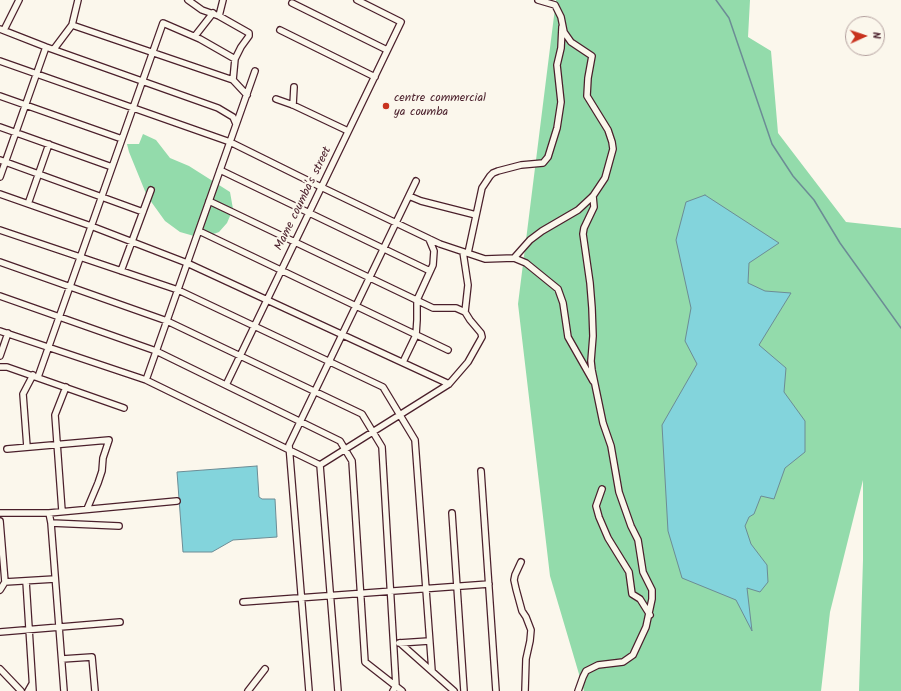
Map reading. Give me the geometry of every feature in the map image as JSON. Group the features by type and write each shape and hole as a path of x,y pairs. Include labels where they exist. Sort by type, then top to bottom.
{"street":[{"path":"19,0 2,29 46,47 221,109 233,117 236,125"},
{"path":"54,49 72,25 78,0"},
{"path":"188,0 202,10 213,13 249,33 249,36 241,47 235,60 233,80"},
{"path":"219,16 223,0"},
{"name":"Mame coumba's street","path":"226,386 401,22 357,0"},
{"path":"465,312 468,285 466,253 482,188 493,173 517,166 543,163 548,157 557,128 561,102 557,65 561,48 561,17 555,5 538,0"},
{"path":"292,3 387,50"},
{"path":"195,36 213,13"},
{"path":"27,447 23,394 35,376 49,347 163,23 195,36 235,60"},
{"path":"72,25 233,80 247,95"},
{"path":"514,258 530,240 548,227 578,210 594,196 605,178 613,149 608,130 587,96 588,78 592,56 572,42 562,25"},
{"path":"280,30 375,77"},
{"path":"0,177 3,161 16,133 46,47"},
{"path":"0,62 230,142 429,239 488,260 514,258 526,263 558,289 562,298 568,337 595,384"},
{"path":"146,380 255,71"},
{"path":"292,105 294,87"},
{"path":"0,96 122,139"},
{"path":"276,99 348,131"},
{"path":"0,128 112,167"},
{"path":"28,204 49,144"},
{"path":"3,161 143,212"},
{"path":"220,170 430,271"},
{"path":"309,691 289,445 416,181"},
{"path":"121,271 151,190"},
{"path":"0,194 91,226 187,263 449,384"},
{"path":"409,196 421,201 476,215"},
{"path":"578,691 586,671 598,665 620,663 633,655 646,627 652,599 652,590 643,572 638,540 631,526 619,492 611,446 603,423 591,366 594,336 591,296 583,234 584,228 594,207 594,196"},
{"path":"209,201 436,309 456,308 465,312 481,333 482,337 468,362 449,384 320,465"},
{"path":"0,230 178,290 383,387 415,440 432,671"},
{"path":"199,231 448,350"},
{"path":"403,362 416,335 417,300 433,265 434,252 429,239"},
{"path":"0,262 167,321 362,414 382,447 391,591 397,643 394,689"},
{"path":"0,296 156,351 340,441 352,461 365,662 394,689 402,691"},
{"path":"0,331 146,380 320,465"},
{"path":"0,356 8,333"},
{"path":"0,367 7,366 124,408"},
{"path":"62,511 55,415 66,387"},
{"path":"7,449 109,440 103,458 102,471 87,509"},
{"path":"320,465 338,691"},
{"path":"482,471 496,691"},
{"path":"602,489 596,506 599,517 608,538 629,572 632,594 640,599 650,614"},
{"path":"0,513 49,513 176,501"},
{"path":"49,513 64,691"},
{"path":"452,513 464,691"},
{"path":"0,521 2,568 5,582 0,590"},
{"path":"51,523 119,526"},
{"path":"521,562 514,580 522,611 531,630 526,659 525,691"},
{"path":"5,582 55,579"},
{"path":"26,581 33,691"},
{"path":"243,602 489,584"},
{"path":"0,632 120,622"},
{"path":"397,643 429,641"},
{"path":"397,643 454,691"},
{"path":"62,659 92,657 94,691"},
{"path":"248,691 265,669"},
{"path":"1,673 21,691"},
{"path":"28,691 32,684"}],"green space":[{"path":"556,0 750,0 748,37 771,51 778,133 846,222 901,228 901,691 859,691 863,560 863,480 830,612 821,691 584,691 550,576 518,304"},
{"path":"143,134 156,140 170,158 189,166 230,192 233,209 227,223 219,232 208,236 194,236 180,232 165,221 147,196 129,152 127,144 139,144"}],"water":[{"path":"705,195 779,243 749,263 748,283 765,291 791,293 759,345 786,368 784,392 805,421 805,452 785,468 774,499 761,496 754,514 749,517 745,526 751,544 767,565 768,582 760,592 747,588 752,631 736,600 682,578 668,531 662,425 697,364 685,341 691,308 676,240 686,202"},
{"path":"257,466 259,497 262,499 275,499 277,537 233,540 212,552 183,552 177,472"}],"waterway":[{"path":"716,0 729,18 772,144 793,176 814,200 840,243 901,328"}],"place":[{"name":"centre commercial ya coumba","path":"386,106"}]}
